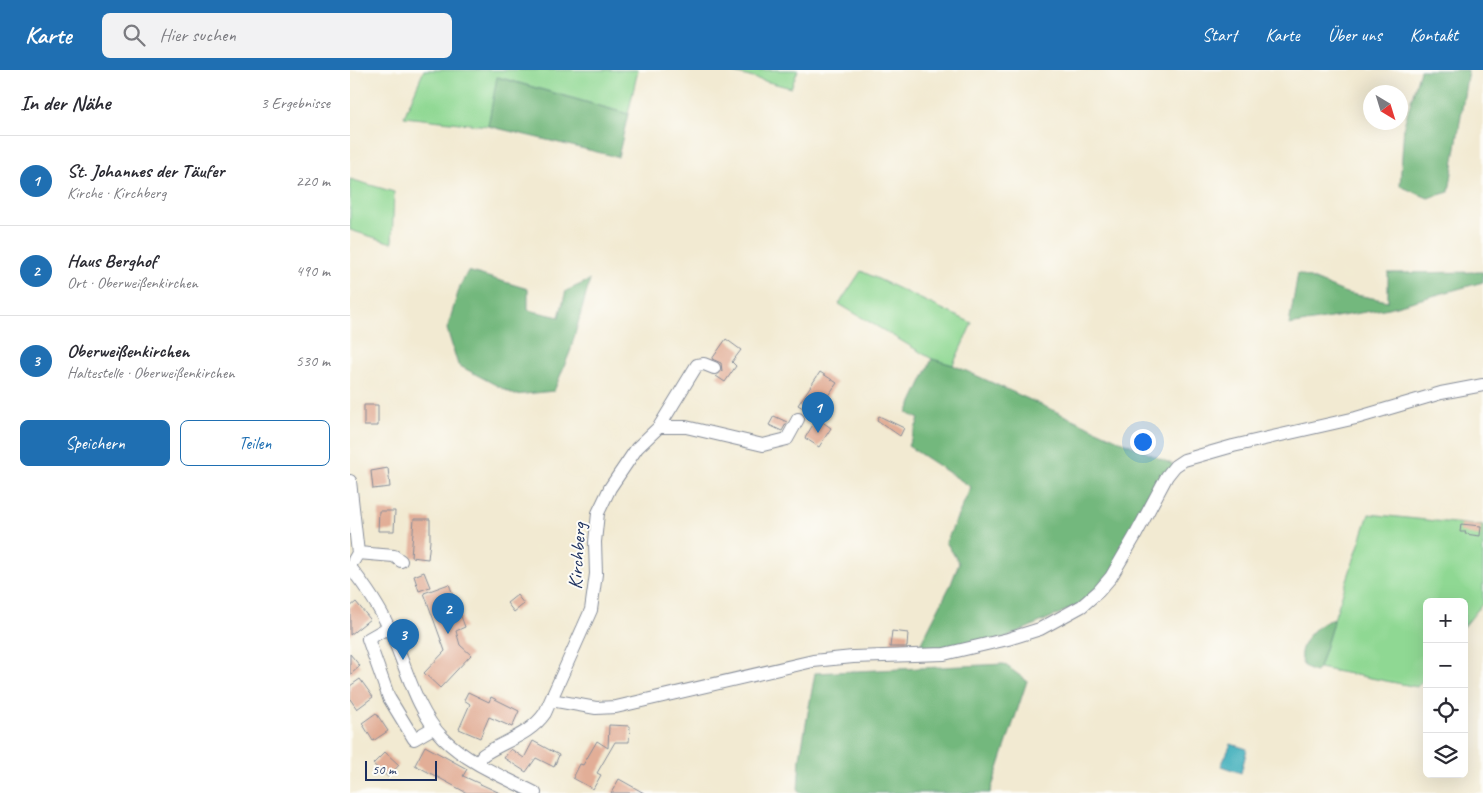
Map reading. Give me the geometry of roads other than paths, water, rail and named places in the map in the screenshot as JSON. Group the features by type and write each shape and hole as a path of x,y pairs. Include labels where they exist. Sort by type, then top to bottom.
{"street":[{"name":"Kirchberg","path":"480,765 480,759 484,755 535,725 545,713 591,610 596,574 595,542 598,513 610,488 637,448 659,427 697,366 704,364 714,368"},
{"path":"551,700 596,708 616,707 813,661 862,656 944,654 1008,639 1040,629 1082,606 1111,577 1167,476 1175,466 1184,460 1232,446 1356,418 1441,393 1483,385"},
{"path":"659,427 686,427 763,445 787,439 798,419"},
{"path":"350,481 358,553 350,566 366,588 388,627 413,688 434,728 450,745 480,765 530,792"},
{"path":"358,553 394,556 401,561"},
{"path":"388,627 368,639 389,698 414,739 434,728"}],"water":[{"path":"1231,744 1247,749 1241,773 1221,766"}],"place":[{"name":"St. Johannes der Täufer","path":"818,433"},
{"name":"Haus Berghof","path":"448,634"},
{"name":"Oberweißenkirchen","path":"403,660"}]}
